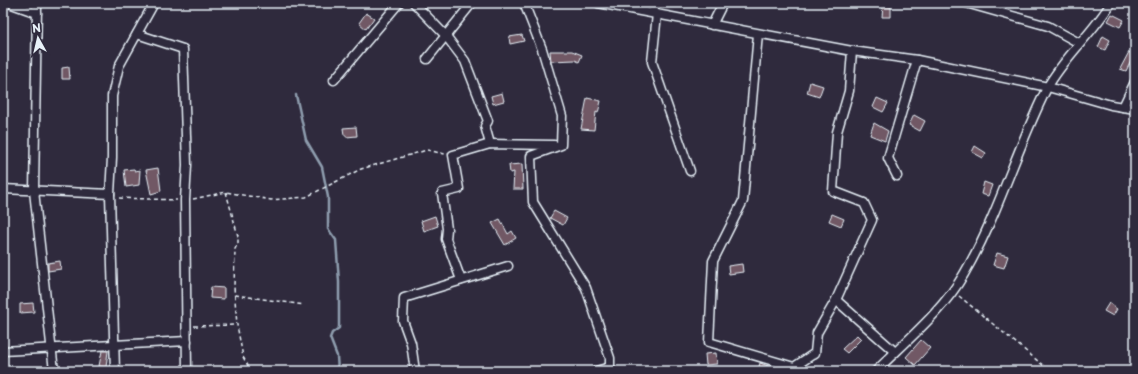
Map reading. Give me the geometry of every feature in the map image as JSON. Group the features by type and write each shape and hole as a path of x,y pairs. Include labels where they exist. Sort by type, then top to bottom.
{"street":[{"path":"9,3 37,9 34,191 53,348 54,371"},
{"path":"115,371 110,196 112,158 112,96 119,66 154,3"},
{"path":"334,80 400,3"},
{"path":"414,3 446,36 464,61 488,121 485,126 490,144"},
{"path":"427,59 472,3"},
{"path":"524,3 542,50 562,116 561,145"},
{"path":"598,3 852,51 917,60 1048,87 1110,105 1135,109"},
{"path":"655,3 652,62 690,171"},
{"path":"712,25 723,3"},
{"path":"966,3 992,7 1048,26 1079,43"},
{"path":"876,371 941,305 964,275 979,245 1048,87 1079,43 1111,3"},
{"path":"137,34 183,49 187,165 185,200 187,371"},
{"path":"758,34 743,201 713,262 709,342 794,368 815,353 817,333 836,300 872,220 864,203 833,191 837,132 849,91 852,51"},
{"path":"897,176 888,158 917,60"},
{"path":"1123,107 1135,82"},
{"path":"461,280 446,239 447,230 442,193 459,189 453,155 490,144 561,145"},
{"path":"561,145 531,156 533,202 586,288 610,358 610,369 596,371"},
{"path":"3,189 110,196"},
{"path":"415,371 411,343 403,320 404,298 508,266"},
{"path":"836,300 895,352"},
{"path":"3,351 186,341"}],"path":[{"path":"110,196 185,200 226,192 271,200 306,197 360,169 427,150 453,155"},
{"path":"226,192 238,236 238,243 235,249 237,325 243,358 251,371"},
{"path":"952,291 1050,371"},
{"path":"235,294 304,305"},
{"path":"186,326 237,325"}],"building":[{"path":"883,6 891,7 891,17 882,17"},
{"path":"366,13 374,18 366,29 359,23"},
{"path":"1112,14 1124,20 1120,27 1108,21"},
{"path":"522,35 524,41 510,44 509,37"},
{"path":"1103,36 1110,40 1105,50 1098,47"},
{"path":"550,51 572,51 582,55 579,62 575,60 551,61"},
{"path":"1129,52 1134,55 1126,71 1120,69"},
{"path":"69,67 70,79 62,79 62,68"},
{"path":"810,82 823,86 819,97 807,93"},
{"path":"502,93 504,101 493,104 491,96"},
{"path":"587,98 601,101 598,113 596,112 594,130 581,129"},
{"path":"877,98 888,103 883,112 873,107"},
{"path":"914,115 925,121 920,131 909,125"},
{"path":"874,123 888,131 885,141 870,135"},
{"path":"356,127 357,136 346,137 346,135 344,135 343,128"},
{"path":"975,146 986,153 983,158 972,152"},
{"path":"522,164 523,189 513,189 514,172 510,173 509,165"},
{"path":"158,168 161,191 151,194 146,170"},
{"path":"134,169 135,171 140,170 139,185 126,187 124,170"},
{"path":"984,182 992,185 988,196 981,194"},
{"path":"554,211 567,218 563,225 550,218"},
{"path":"832,214 844,219 841,226 829,221"},
{"path":"435,216 438,226 424,231 421,221"},
{"path":"500,219 508,234 512,231 516,238 505,245 492,223"},
{"path":"997,253 1008,256 1004,268 993,265"},
{"path":"60,261 61,269 48,271 48,263"},
{"path":"742,264 743,272 729,274 728,266"},
{"path":"211,287 224,288 224,299 210,298"},
{"path":"33,303 34,312 20,313 20,304"},
{"path":"1109,303 1117,309 1113,316 1104,311"},
{"path":"857,335 861,339 847,353 842,349"},
{"path":"921,340 930,348 915,365 906,357"},
{"path":"102,351 108,351 106,367 99,366"},
{"path":"716,353 717,364 706,365 705,354"},
{"path":"760,363 779,370 779,371 758,370"}],"waterway":[{"path":"296,95 306,140 322,167 328,197 328,229 336,240 339,282 339,328 332,333 330,338 337,356 338,371"}]}
